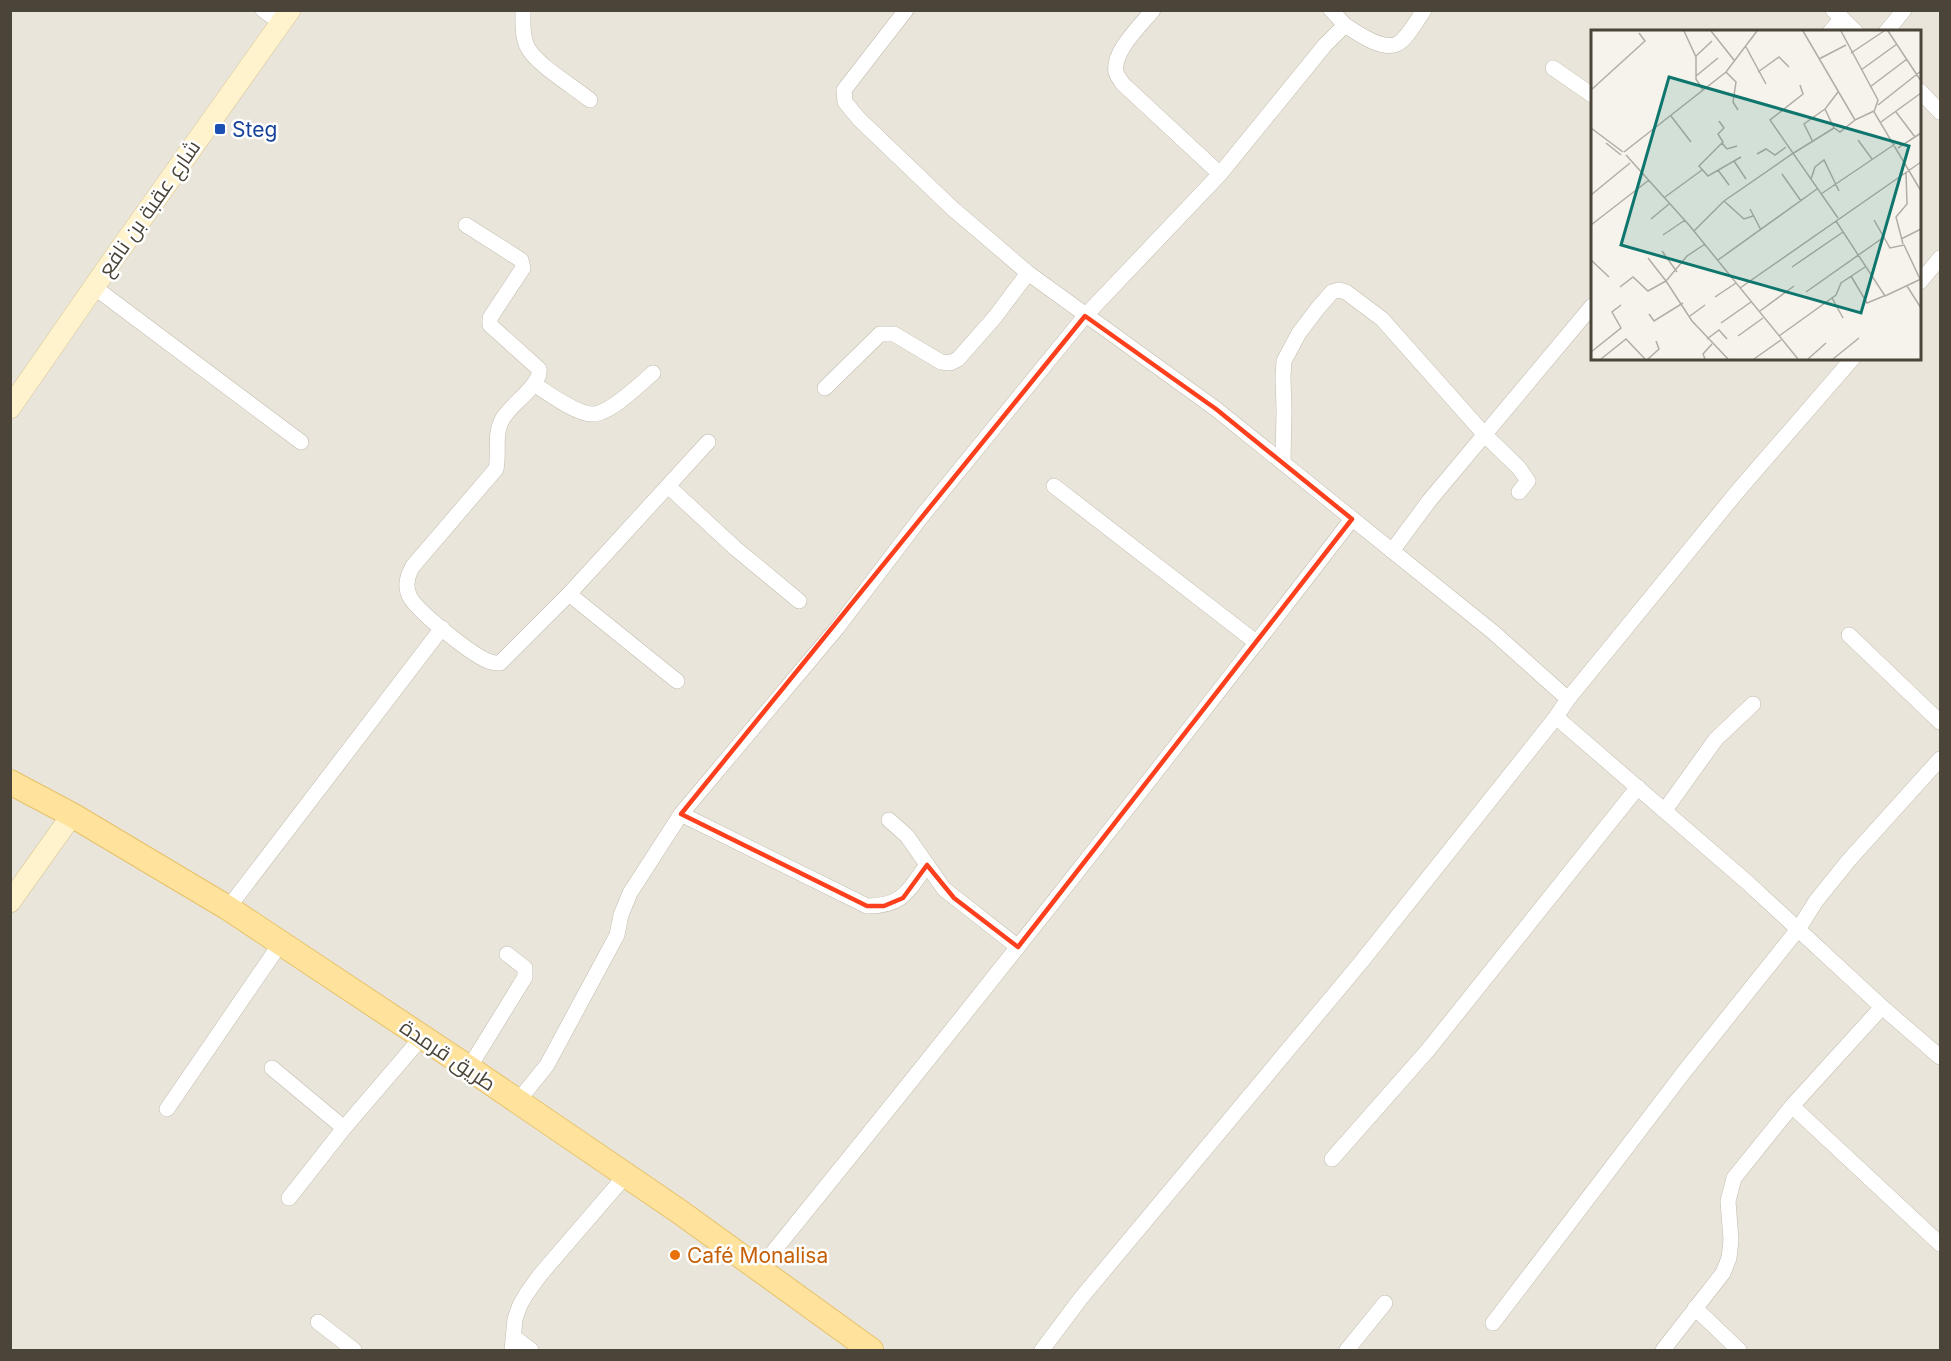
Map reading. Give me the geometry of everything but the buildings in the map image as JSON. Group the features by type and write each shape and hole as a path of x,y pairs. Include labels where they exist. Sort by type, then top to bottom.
{"main road":[{"name":"شارع عقبة بن نافع","path":"10,408 285,17"},
{"name":"طريق قرمدة","path":"10,782 72,814 228,908 626,1175 760,1268 871,1350"},
{"path":"10,902 72,814"}],"street":[{"path":"263,10 285,17"},
{"path":"523,10 524,38 528,49 539,61 590,100"},
{"path":"906,10 844,90 845,102 859,119 952,208 1028,273 1216,410 1493,632 1568,699"},
{"path":"1153,10 1125,44 1116,62 1116,73 1123,84 1220,174"},
{"path":"1331,10 1345,25 1378,43 1397,44 1424,10"},
{"path":"1888,30 1904,10"},
{"path":"1831,30 1837,14 1855,30"},
{"path":"518,1101 547,1065 617,935 621,915 630,893 681,814 837,628 922,516 1085,316 1220,174 1325,45 1345,25"},
{"path":"1553,68 1591,94"},
{"path":"1921,92 1941,112"},
{"path":"466,225 523,263 524,268 490,318 490,325 539,369 540,373 534,384 498,424 496,469 407,576 409,596 415,605 483,658 492,663 500,663 569,594 708,442"},
{"path":"1921,281 1941,258"},
{"path":"825,388 880,334 894,334 941,362 950,363 958,359 995,317 1028,273"},
{"path":"94,287 301,442"},
{"path":"1283,463 1284,361 1299,333 1318,308 1332,292 1339,290 1346,292 1382,319 1485,435 1519,468 1528,481 1519,492"},
{"path":"1392,551 1429,501 1591,308"},
{"path":"1042,1350 1081,1298 1362,961 1568,699 1729,501 1851,360"},
{"path":"534,384 582,412 591,414 606,410 653,373"},
{"path":"668,486 735,549 799,601"},
{"path":"1054,486 1257,642"},
{"path":"760,1268 1018,946 1352,519"},
{"path":"569,594 677,681"},
{"path":"228,908 442,628"},
{"path":"1849,635 1941,722"},
{"path":"1665,810 1716,739 1753,704"},
{"path":"1556,717 1799,928 1882,1007 1941,1057"},
{"path":"1492,1323 1684,1072 1799,928 1816,901 1849,860 1941,759"},
{"path":"1332,1159 1428,1050 1638,787"},
{"path":"681,814 867,906 884,906 903,897 927,865"},
{"path":"889,820 908,836 936,880 954,898 1018,946"},
{"path":"167,1109 280,944"},
{"path":"469,1068 525,977 525,968 507,954"},
{"path":"1663,1350 1723,1273 1729,1258 1731,1240 1728,1200 1734,1178 1792,1106 1882,1007"},
{"path":"289,1198 344,1128 422,1037"},
{"path":"272,1068 344,1128"},
{"path":"1792,1106 1941,1244"},
{"path":"531,1350 513,1344 518,1312 527,1293 626,1175"},
{"path":"1347,1350 1384,1303"},
{"path":"1695,1308 1739,1350"},
{"path":"318,1322 354,1350"}],"highlighted area":[{"path":"1085,316 1216,409 1352,519 1018,947 954,898 927,865 903,898 884,906 867,906 681,814"}],"shaded area":[{"path":"11,11 1940,11 1940,1350 11,1350"}],"place":[{"name":"Steg","path":"220,129"},
{"name":"Café Monalisa","path":"675,1255"}]}
